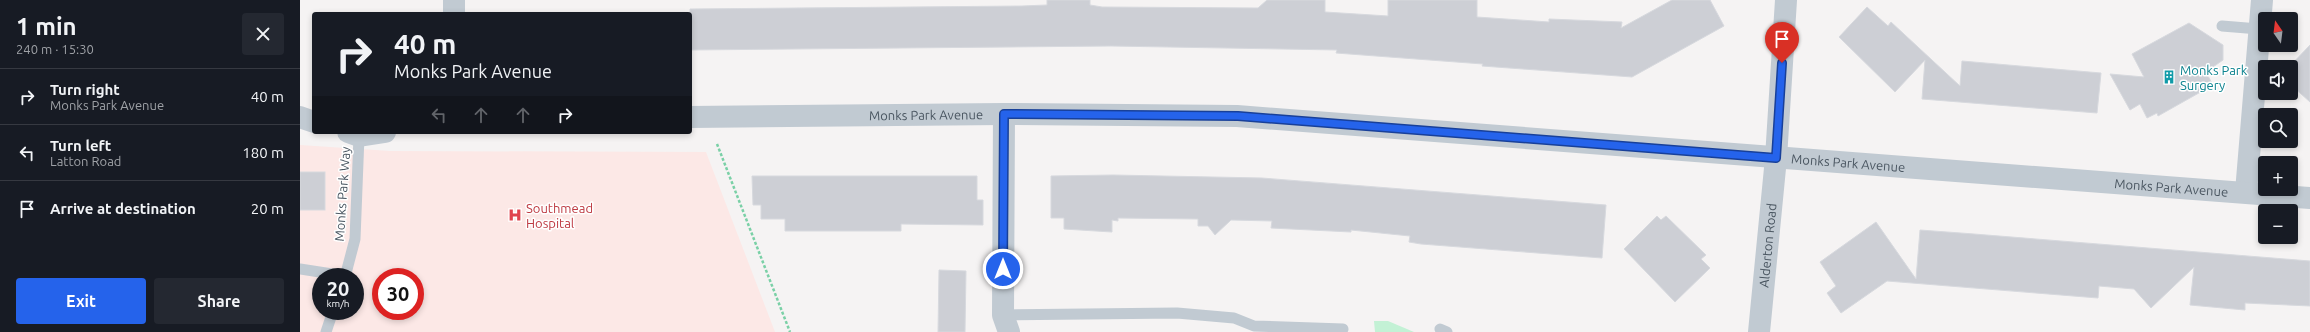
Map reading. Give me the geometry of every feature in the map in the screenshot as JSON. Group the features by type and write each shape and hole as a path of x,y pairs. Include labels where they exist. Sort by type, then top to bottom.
{"street":[{"path":"454,0 454,12"},
{"name":"Alderton Road","path":"1759,332 1776,158 1786,0"},
{"path":"2261,12 2262,0"},
{"path":"2246,192 2258,42"},
{"path":"1004,114 1006,324"},
{"name":"Monks Park Avenue","path":"698,117 1004,114 1238,116 2310,198"},
{"path":"300,117 312,121"}],"lane":[{"path":"2222,26 2258,29"},
{"name":"Monks Park Way","path":"347,268 355,239 354,134"},
{"path":"300,269 312,271"},
{"path":"1006,324 1177,313 1234,318 1254,326 1343,329"},
{"path":"326,332 330,320"}],"path":[{"path":"698,117 790,332"}],"shaded area":[{"name":"Southmead Hospital","path":"300,145 390,151 706,152 775,332 300,332"}],"green space":[{"path":"1374,321 1388,321 1414,332 1375,332"}],"building":[{"path":"1047,0 1090,0 1090,5 1102,7 1258,8 1267,0 1325,0 1325,12 1388,16 1388,0 1477,0 1477,17 1549,22 1549,19 1622,22 1621,28 1672,0 1710,0 1724,26 1632,77 1336,53 1337,50 1111,46 692,50 692,12 690,12 690,9 1047,5"},
{"path":"1867,7 1888,26 1891,22 1960,86 1962,61 2101,73 2097,113 1922,99 1925,60 1895,92 1839,37"},
{"name":"Monks Park Surgery","path":"2189,23 2223,45 2223,60 2213,67 2203,67 2213,85 2158,116 2157,113 2147,118 2140,104 2130,110 2110,74 2144,77 2132,54"},
{"path":"2310,45 2310,102 2298,91 2298,60 2296,60"},
{"path":"300,172 325,172 325,210 300,210"},
{"path":"1113,175 1262,178 1606,205 1602,258 1421,244 1409,242 1410,236 1351,230 1351,232 1271,228 1272,221 1231,220 1215,235 1208,226 1198,226 1198,219 1118,218 1118,221 1112,220 1112,232 1064,229 1064,218 1051,218 1051,176"},
{"path":"752,176 977,176 977,200 983,200 983,225 901,224 901,231 785,231 785,219 761,219 761,205 753,205"},
{"path":"1657,216 1661,220 1666,216 1706,255 1701,259 1710,268 1675,302 1624,249"},
{"path":"1876,222 1916,279 1920,230 2310,261 2310,306 2245,303 2245,310 2190,305 2194,267 2151,308 2134,289 2099,286 2098,298 1887,281 1841,313 1827,293 1836,286 1820,262"},
{"path":"939,270 966,271 965,332 938,332"}],"place":[{"name":"Monks Park Surgery","path":"2169,77"},
{"name":"Southmead Hospital","path":"515,215"}],"route":[{"path":"1003,269 1004,114 1238,116 1776,158 1782,63"}]}
